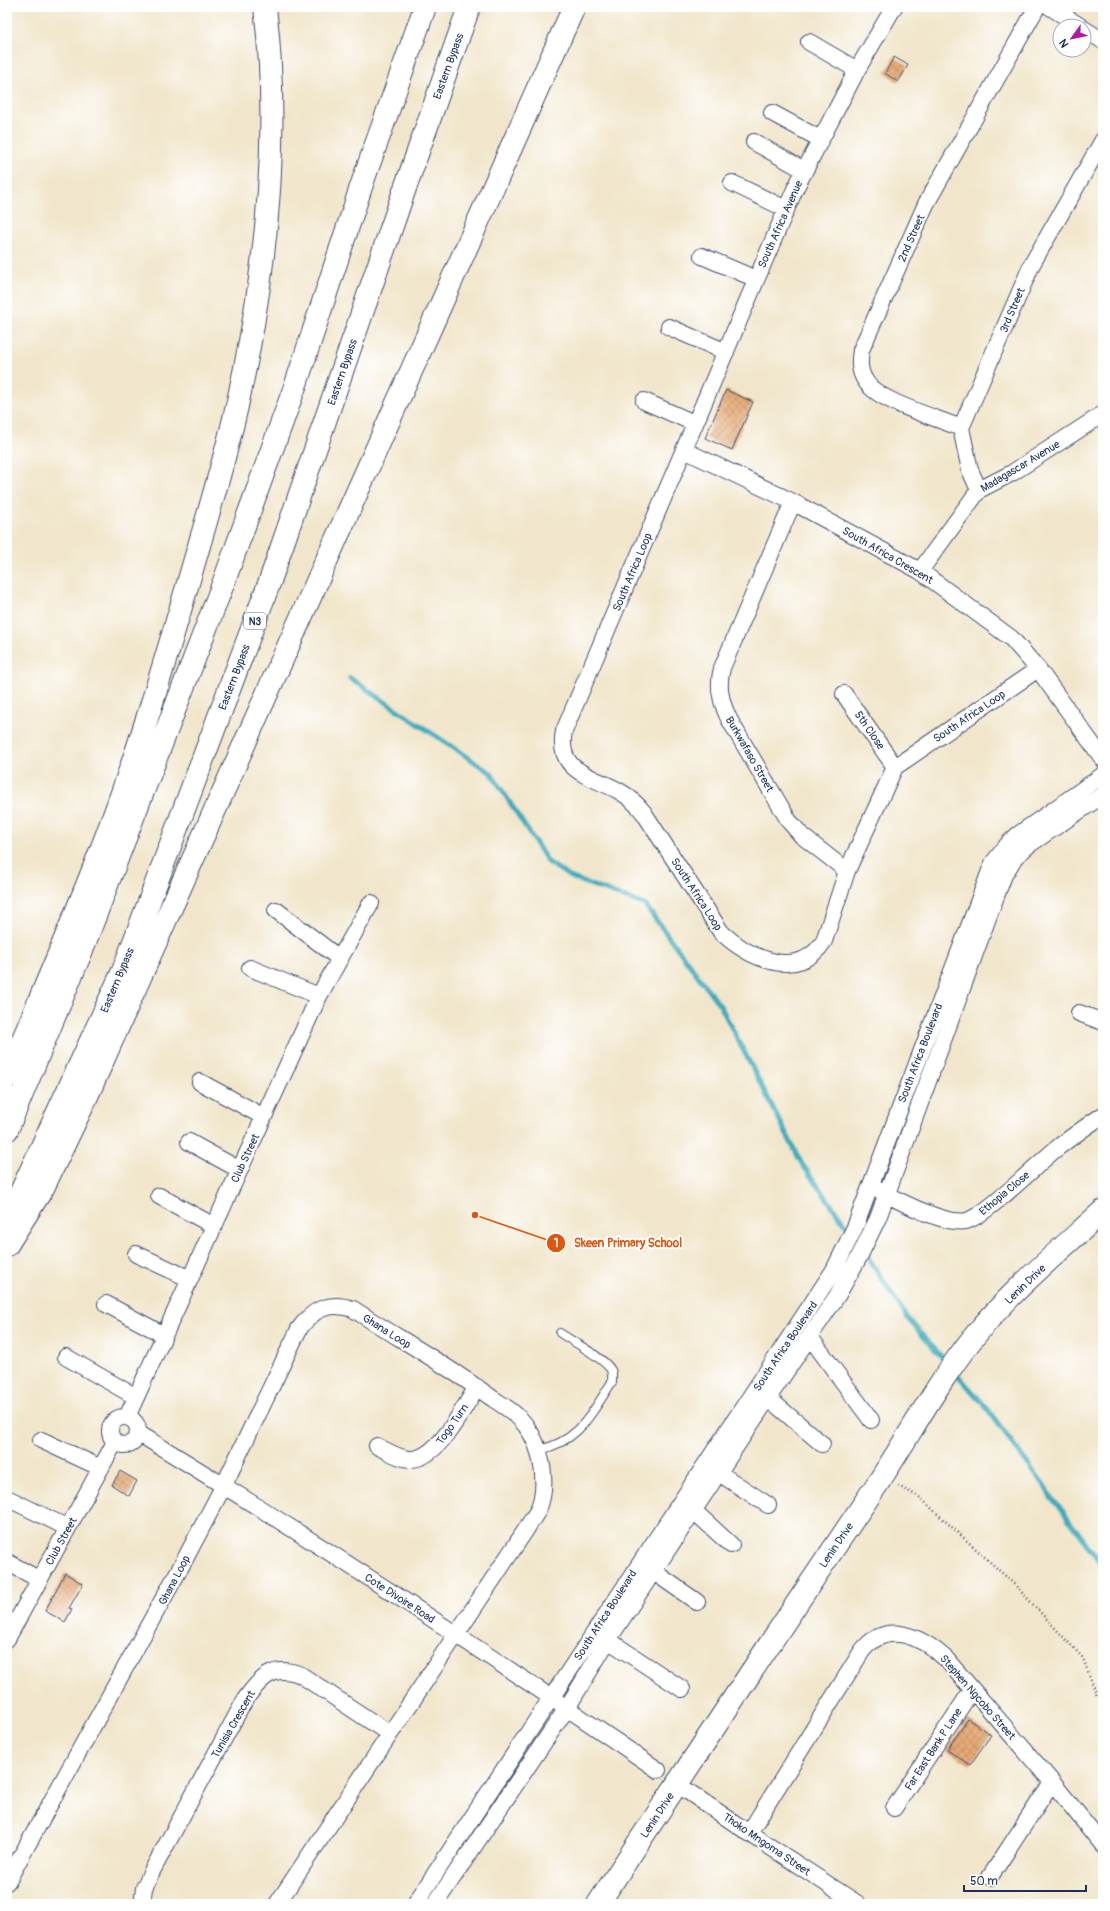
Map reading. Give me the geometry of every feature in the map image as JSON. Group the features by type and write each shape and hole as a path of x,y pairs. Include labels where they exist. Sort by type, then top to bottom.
{"main road":[{"path":"7,1077 96,863 137,750 203,532 236,409 251,338 264,245 271,175 271,90 265,7"},
{"path":"7,1130 80,955 223,584 297,381 364,178 425,7"},
{"name":"Eastern Bypass","path":"7,1222 123,971 270,581 405,186 469,7"},
{"path":"7,1244 43,1188 83,1105 574,7"},
{"name":"Lenin Drive","path":"598,1904 778,1629 882,1477 958,1358 993,1315 1040,1268 1103,1211"}],"street":[{"name":"South Africa Avenue","path":"684,450 694,423 804,170 857,70 894,7"},
{"name":"2nd Street","path":"961,428 880,396 872,390 861,373 859,363 861,350 926,204 1037,7"},
{"path":"1050,7 1067,18"},
{"path":"1092,34 1103,41"},
{"path":"809,42 857,70"},
{"path":"772,113 820,139"},
{"name":"3rd Street","path":"961,428 1032,264 1103,140"},
{"path":"754,142 804,170"},
{"path":"732,183 786,209"},
{"path":"702,256 756,279"},
{"path":"669,327 726,352"},
{"path":"644,401 694,423"},
{"name":"Madagascar Avenue","path":"920,571 979,490 1012,473 1103,414"},
{"path":"961,428 970,470 979,490"},
{"name":"South Africa Crescent","path":"684,450 793,502 920,571 1011,638 1038,668 1103,759"},
{"name":"South Africa Loop","path":"684,450 564,731 562,743 563,753 568,763 577,771 620,791 634,800 721,932 733,943 756,955 782,963 796,963 810,958 818,951 824,941 847,871 895,767 1038,668"},
{"name":"Burkwafaso Street","path":"793,502 722,668 719,680 720,692 729,719 789,821 802,836 847,871"},
{"name":"5th Close","path":"844,694 895,767"},
{"name":"South Africa Boulevard","path":"415,1904 827,1282 840,1259 869,1188 993,863 1008,844 1019,834 1103,775"},
{"name":"South Africa Boulevard","path":"435,1904 567,1708 608,1640 846,1281 878,1218 1006,870 1015,857 1030,844 1103,795"},
{"name":"Club Street","path":"126,1417 319,996 371,903"},
{"path":"276,910 340,959"},
{"path":"250,968 319,996"},
{"path":"1079,1013 1103,1022"},
{"path":"200,1082 264,1117"},
{"name":"Ethopia Close","path":"869,1188 944,1219 966,1221 977,1216 990,1206 1055,1149 1103,1115"},
{"path":"189,1142 240,1170"},
{"path":"159,1196 214,1226"},
{"path":"136,1254 190,1279"},
{"path":"106,1304 164,1335"},
{"name":"Ghana Loop","path":"7,1882 177,1575 224,1485 298,1329 305,1319 319,1310 336,1305 353,1309 477,1387 519,1417 530,1432 539,1450 543,1478 542,1493 538,1509 457,1635 277,1904"},
{"path":"810,1337 871,1420"},
{"path":"66,1357 136,1397"},
{"name":"Togo Turn","path":"377,1446 402,1458 410,1459 422,1457 431,1452 440,1442 477,1387"},
{"path":"768,1398 822,1444"},
{"path":"126,1417 131,1418 136,1424 138,1433 134,1440 127,1444 115,1442 110,1435 112,1423 118,1418 126,1417"},
{"name":"Cote Divoire Road","path":"138,1433 224,1485 457,1635 658,1770"},
{"path":"41,1440 101,1468"},
{"name":"Club Street","path":"7,1639 115,1442"},
{"path":"720,1473 768,1505"},
{"path":"7,1498 68,1528"},
{"path":"694,1511 731,1545"},
{"path":"7,1562 40,1580"},
{"path":"654,1572 697,1602"},
{"name":"Stephen Ngcobo Street","path":"749,1833 862,1651 872,1639 886,1635 900,1634 919,1639 933,1647 946,1659 1052,1782 1103,1845"},
{"path":"608,1640 682,1689"},
{"name":"Tunisia Crescent","path":"142,1904 144,1888 150,1873 246,1698 258,1682 266,1676 276,1671 285,1671 301,1675 390,1734"},
{"name":"Far East Bank P Lane","path":"894,1808 972,1690"},
{"path":"990,1876 1052,1782"},
{"name":"Thoko Mngoma Street","path":"677,1784 858,1904"}],"lane":[{"path":"539,1450 561,1444 577,1432 612,1382 612,1372 607,1365 560,1333"}],"path":[{"path":"882,1477 918,1496 1013,1583 1083,1658 1097,1696"}],"building":[{"path":"894,57 908,65 898,82 885,73"},
{"path":"726,390 753,402 732,450 705,438"},
{"path":"120,1471 137,1481 129,1496 112,1485"},
{"path":"65,1573 83,1584 69,1608 72,1609 65,1622 45,1611"},
{"path":"968,1719 991,1735 970,1765 947,1750"}],"waterway":[{"path":"350,678 491,773 548,862 570,877 645,905 721,1007 802,1164 850,1231"},
{"path":"864,1251 909,1320 947,1363"},
{"path":"955,1372 986,1407 1103,1566"}],"place":[{"name":"Skeen Primary School","path":"475,1215"}]}
